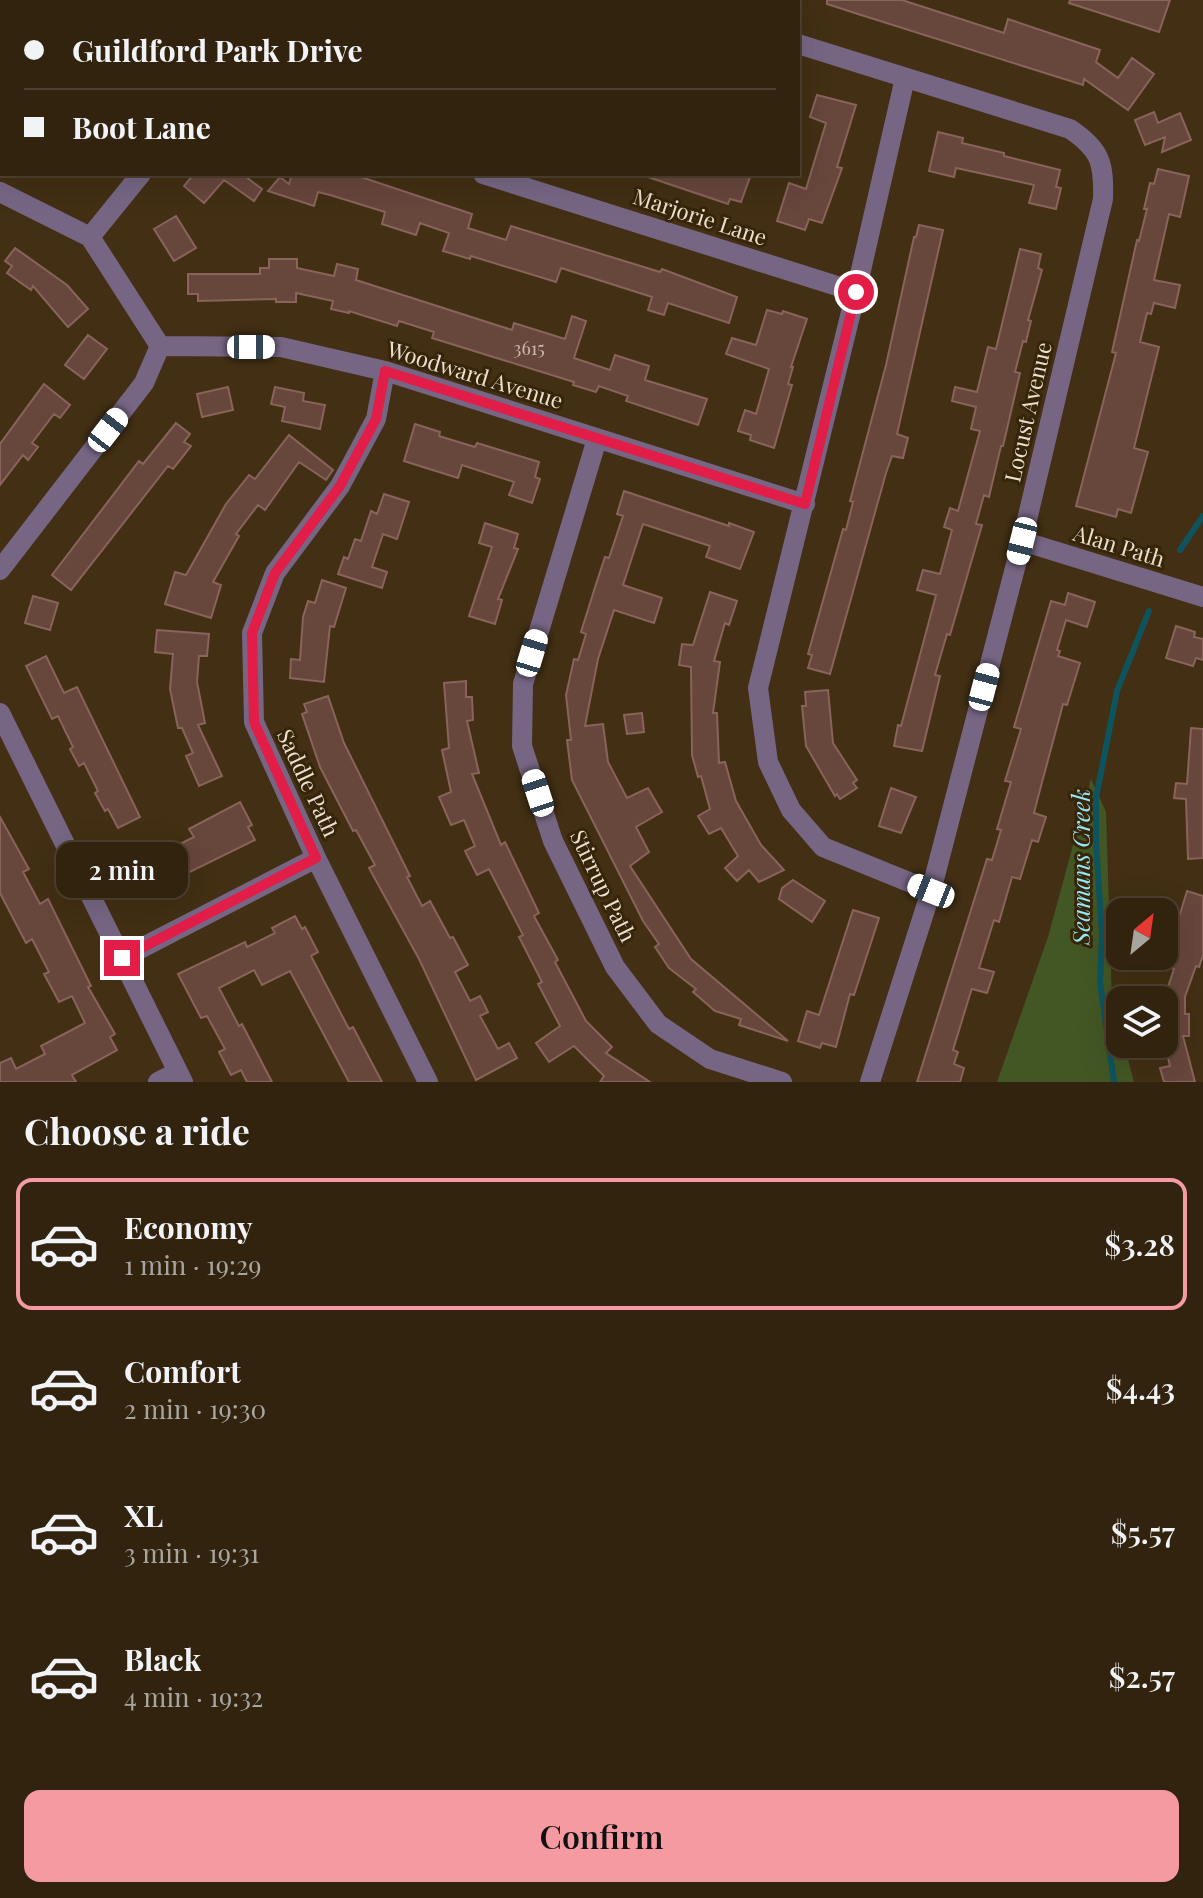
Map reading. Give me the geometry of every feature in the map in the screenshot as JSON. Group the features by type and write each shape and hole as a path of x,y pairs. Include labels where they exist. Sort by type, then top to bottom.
{"street":[{"name":"Locust Avenue","path":"800,45 1070,129 1089,142 1104,169 1103,199 1022,541 931,891 870,1082"},
{"path":"905,78 805,504 758,688 768,762 791,810 823,847 931,891"},
{"path":"90,237 139,176"},
{"name":"Marjorie Lane","path":"489,176 856,292"},
{"path":"0,192 90,237 160,346 144,383 0,570"},
{"name":"Woodward Avenue","path":"160,346 281,347 385,371 805,504"},
{"name":"Saddle Path","path":"385,371 376,419 340,486 275,573 252,633 254,722 316,858 428,1082"},
{"name":"Stirrup Path","path":"597,439 523,684 522,746 560,855 615,967 658,1024 710,1059 782,1082"},
{"name":"Alan Path","path":"1022,541 1203,597"},
{"path":"0,713 181,1077 158,1082"},
{"path":"122,958 316,858"}],"green space":[{"path":"1091,779 1106,812 1109,898 1106,898 1106,970 1111,970 1111,986 1106,986 1106,1058 1128,1058 1134,1082 997,1082 1048,937"}],"building":[{"path":"827,0 902,0 1004,33 1008,19 1100,50 1096,62 1118,78 1132,58 1154,74 1128,110 1084,79 1083,85 827,4"},
{"path":"1070,0 1170,0 1159,32 1069,3"},
{"path":"817,95 856,105 837,167 842,168 822,223 809,219 805,230 777,221 789,183 806,189 826,123 810,117"},
{"path":"1154,112 1158,123 1180,113 1191,140 1162,152 1165,137 1145,145 1135,120"},
{"path":"938,132 963,138 962,143 1060,170 1056,187 1061,188 1056,209 1029,203 1034,185 956,168 954,177 929,171"},
{"path":"1158,169 1189,176 1180,217 1169,214 1154,280 1180,285 1175,308 1154,303 1151,314 1147,313 1140,342 1159,347 1134,448 1148,452 1131,513 1118,509 1116,517 1076,506 1116,353 1112,352 1147,209 1144,209 1150,183 1154,184"},
{"path":"192,176 245,176 262,189 254,201 224,180 204,203 184,186"},
{"path":"291,176 358,176 472,214 468,228 506,240 511,226 660,272 662,269 737,297 729,323 668,303 664,315 648,310 652,297 561,268 556,282 471,256 470,259 443,251 449,233 420,223 416,235 382,224 385,212 318,192 314,206 268,191 280,177 289,184"},
{"path":"648,177 750,177 741,202 730,199 728,204"},
{"path":"176,216 196,248 174,261 154,229"},
{"path":"919,225 943,230 897,434 908,438 903,458 892,456 886,473 830,674 808,668 812,655 808,654 843,529 846,530 853,502 850,501"},
{"path":"15,248 67,285 88,309 68,327 33,286 31,290 7,273 12,266 5,261"},
{"path":"1020,249 1041,254 1038,268 1042,270 1028,320 1031,321 1026,342 1023,341 1015,372 1020,373 1003,446 989,497 984,495 976,524 982,525 935,675 940,676 922,751 894,746 936,595 917,590 923,570 940,574 952,530 944,527 950,508 958,511 980,431 971,429 976,407 952,401 955,387 977,392 988,347 996,349"},
{"path":"269,259 297,259 297,268 334,276 337,264 358,269 356,280 512,330 514,323 565,339 572,316 586,321 574,358 610,370 615,355 649,366 645,380 707,399 698,425 626,401 628,396 599,386 596,392 573,385 574,382 432,338 434,332 399,321 397,326 349,311 331,309 333,301 296,293 296,302 276,302 276,299 198,301 198,294 188,294 188,274 260,274 260,268 269,268"},
{"path":"767,310 782,314 783,311 807,319 791,367 788,384 792,385 774,448 750,440 751,435 738,431 745,410 756,414 769,369 726,354 732,338 756,345"},
{"path":"88,335 107,349 84,379 65,365"},
{"path":"44,384 70,405 60,418 54,414 32,443 38,447 28,460 23,455 0,485 0,444"},
{"path":"228,387 233,410 202,417 197,394"},
{"path":"275,387 304,393 303,401 325,405 320,429 282,421 285,407 271,404"},
{"path":"176,423 190,434 184,442 191,446 173,469 168,466 71,590 52,575 139,461 143,464"},
{"path":"415,424 440,432 439,436 475,447 477,443 539,462 535,477 540,479 532,503 509,495 514,482 462,465 458,478 404,461"},
{"path":"289,435 333,470 326,480 299,462 265,510 258,505 236,534 239,536 213,582 221,585 211,618 165,604 175,572 186,575 226,504 249,475 255,479"},
{"path":"624,491 754,532 740,569 706,557 710,546 643,524 623,585 662,598 654,623 614,610 598,659 585,726 603,724 608,762 627,798 648,788 662,812 636,827 649,852 630,866 691,959 788,1041 739,1025 741,1019 715,1011 693,992 696,989 669,968 655,947 659,944 643,921 572,780 566,695 574,659 578,660 586,634 581,632 597,581 605,557 609,558 623,516 617,514"},
{"path":"384,494 409,502 397,539 383,534 372,567 387,572 382,588 338,574 344,557 348,559 355,539 361,541 371,511 377,514"},
{"path":"485,523 518,534 514,548 518,549 498,599 502,600 495,624 469,616 492,547 479,543"},
{"path":"322,580 346,588 334,627 330,626 324,682 290,678 291,659 300,660 303,617 308,601 315,603"},
{"path":"710,592 737,601 729,625 725,623 714,661 720,662 713,713 717,713 719,763 725,762 736,801 761,845 784,870 759,882 749,870 737,881 725,868 738,856 721,828 709,834 698,816 710,809 692,755 691,667 679,665 682,644 693,645"},
{"path":"1068,593 1095,602 1087,627 1066,620 1057,650 1060,651 1058,656 1080,663 1067,705 1063,704 1034,813 1046,817 1038,842 1032,840 1020,879 1012,877 999,922 994,920 979,968 994,972 987,993 972,989 953,1050 958,1052 954,1064 964,1068 960,1082 917,1082 987,859 992,860 1001,830 997,829 1011,782 1005,781 1021,729 1014,727 1051,601 1065,605"},
{"path":"33,596 58,603 50,630 25,623"},
{"path":"1176,626 1195,632 1194,637 1203,639 1203,660 1196,658 1193,666 1166,658"},
{"path":"157,630 209,634 207,656 199,656 197,682 205,723 198,725 222,776 199,786 186,756 193,753 182,728 178,728 170,689 173,654 155,652"},
{"path":"46,656 64,693 77,687 140,817 118,828 95,793 98,791 84,763 79,766 58,716 52,719 26,666"},
{"path":"466,681 466,697 472,697 473,720 467,721 479,773 472,774 501,845 505,842 539,913 534,916 586,1021 612,1047 606,1053 650,1082 600,1082 604,1076 574,1046 549,1062 536,1043 560,1026 538,984 542,982 519,937 523,935 489,869 477,875 465,851 475,846 464,820 451,825 439,797 451,792 442,750 449,748 444,683"},
{"path":"828,690 833,743 857,780 853,783 857,788 840,799 837,794 835,796 806,746 802,706 806,706 805,692"},
{"path":"328,696 344,743 422,906 430,901 468,965 455,972 470,1001 480,996 488,1012 480,1016 498,1049 509,1043 517,1058 476,1080 419,959 369,868 375,865 356,830 353,831 320,767 302,714 307,712 304,704"},
{"path":"642,713 644,732 627,734 624,715"},
{"path":"1191,728 1203,729 1203,858 1188,859 1186,799 1174,798 1176,783 1187,784"},
{"path":"891,788 916,797 901,833 879,826"},
{"path":"240,802 252,825 248,827 255,840 147,893 139,879 133,883 118,854 141,843 144,850 151,846 156,856 194,837 189,829"},
{"path":"0,817 29,869 23,872 40,904 48,899 91,986 88,987 115,1034 110,1037 117,1050 72,1075 76,1082 0,1082 0,1063 11,1058 16,1069 45,1054 41,1046 85,1023 72,996 59,1002 44,974 49,972 32,939 26,943 0,893"},
{"path":"793,880 825,901 812,922 779,899 782,888"},
{"path":"1187,891 1203,896 1203,955 1185,997 1189,1036 1183,1036 1195,1082 1164,1082 1160,1068 1170,1066 1168,1058 1178,1058 1178,986 1168,986 1174,970 1178,970 1178,920"},
{"path":"853,910 879,918 854,995 850,994 836,1047 822,1043 820,1048 798,1041 807,1011 819,1015"},
{"path":"295,916 302,929 305,927 318,952 311,956 349,1029 353,1027 382,1082 349,1082 290,971 262,985 254,970 219,988 272,1082 247,1082 241,1070 231,1075 219,1052 225,1049 207,1016 201,1018 178,974 245,942 247,947 275,933 272,928"}],"waterway":[{"name":"Seamans Creek","path":"1180,550 1203,516"},
{"name":"Seamans Creek","path":"1114,1082 1100,982 1102,935 1096,798 1117,691 1149,611"}],"route":[{"path":"122,958 316,858 254,722 252,633 275,573 340,486 376,419 385,371 805,504 856,292"}]}
